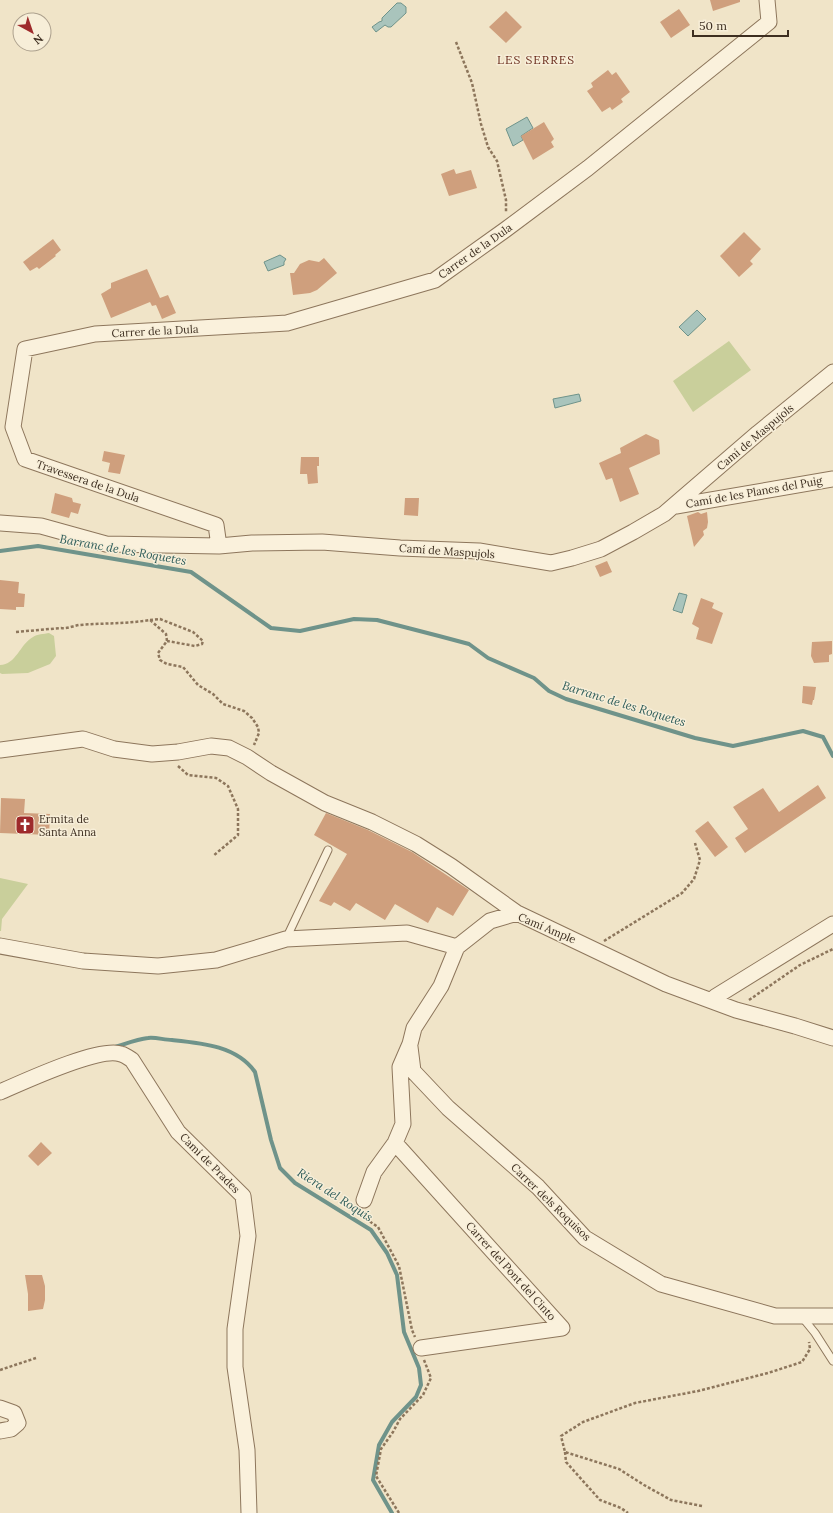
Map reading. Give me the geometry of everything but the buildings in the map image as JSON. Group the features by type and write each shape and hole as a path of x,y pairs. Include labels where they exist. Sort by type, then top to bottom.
{"street":[{"name":"Carrer de la Dula","path":"25,349 95,334 287,324 434,280 505,230 588,168 769,22 767,0"},
{"name":"Travessera de la Dula","path":"25,349 13,427 25,459 216,525 219,546"},
{"name":"Camí de Maspujols","path":"0,523 41,526 106,544 219,546 252,543 322,542 400,548 479,551 551,563 601,549 633,532 675,506 758,433 833,372"},
{"name":"Camí de les Planes del Puig","path":"675,506 833,479"},
{"path":"0,750 84,739 114,749 152,754 178,752 211,746 229,748 325,803 372,822 416,844 451,866 517,913"},
{"name":"Camí Ample","path":"364,1200 374,1172 395,1143 403,1124 400,1067 410,1044 414,1028 441,986 457,947 490,921 517,913 666,984 736,1010 833,1038"},
{"path":"715,997 833,924"},
{"path":"0,946 83,961 158,966 216,960 286,939 407,933 457,947"},
{"name":"Carrer dels Roquisos","path":"410,1044 413,1071 448,1108 538,1187 584,1238 661,1284 775,1316 833,1316"},
{"name":"Camí de Prades","path":"0,1092 58,1067 103,1054 120,1053 132,1060 178,1132 243,1196 248,1236 235,1329 235,1367 247,1450 249,1513"},
{"name":"Carrer del Pont del Cinto","path":"395,1143 562,1328 421,1348"},
{"path":"0,1408 14,1413 18,1423 11,1429 0,1430"}],"lane":[{"path":"286,939 328,850"},
{"path":"802,1316 833,1361"}],"path":[{"path":"456,42 472,83 480,124 488,147 497,161 506,200 505,230"},
{"path":"16,632 64,629 79,625 134,623 160,619 193,632 202,641 202,644 195,646 167,641"},
{"path":"150,620 166,634 167,641 158,653 160,660 167,664 182,667 198,685 213,694 223,704 244,712 252,718 258,727 259,733 247,757"},
{"path":"172,765 178,766 188,775 216,778 228,786 238,809 238,835 213,856"},
{"path":"592,948 682,893 694,879 700,860 695,843"},
{"path":"736,1010 800,965 833,949"},
{"path":"364,1200 360,1214 378,1227 399,1266 412,1330 421,1348 431,1378 423,1395 400,1419 381,1449 376,1476 399,1513"},
{"path":"628,1513 621,1508 600,1500 566,1462 561,1436 583,1422 635,1403 768,1374 802,1362 810,1349 802,1316"},
{"path":"0,1370 36,1358"},
{"path":"565,1452 619,1468 644,1485 671,1500 702,1506"}],"green space":[{"path":"729,341 751,370 693,412 673,381"},
{"path":"49,633 54,636 56,656 50,664 28,673 0,673 0,665 10,662 29,640 36,635"},
{"path":"0,878 28,884 2,919 1,931 0,931"}],"water":[{"path":"397,3 401,3 406,7 406,13 391,27 385,25 376,32 372,27 382,21 382,18"},
{"path":"527,117 533,128 521,136 523,140 513,146 506,129"},
{"path":"280,255 286,259 284,265 268,271 264,262"},
{"path":"697,310 706,319 688,336 679,327"},
{"path":"579,394 581,401 555,408 553,399"},
{"path":"679,593 687,595 682,613 673,610"}],"waterway":[{"name":"Barranc de les Roquetes","path":"0,551 38,546 191,572 271,628 300,631 354,619 377,620 469,644 488,658 534,678 549,691 566,699 695,738 733,746 803,731 823,737 833,756"},
{"name":"Riera del Roquís","path":"115,1047 140,1039 154,1038 218,1047 239,1056 255,1072 271,1140 280,1168 295,1183 371,1230 387,1253 397,1275 404,1332 419,1368 421,1385 416,1397 392,1422 379,1445 373,1480 392,1513"}],"place":[{"name":"Ermita de Santa Anna","path":"25,825"}],"district":[{"name":"LES SERRES","path":"536,60"}]}
